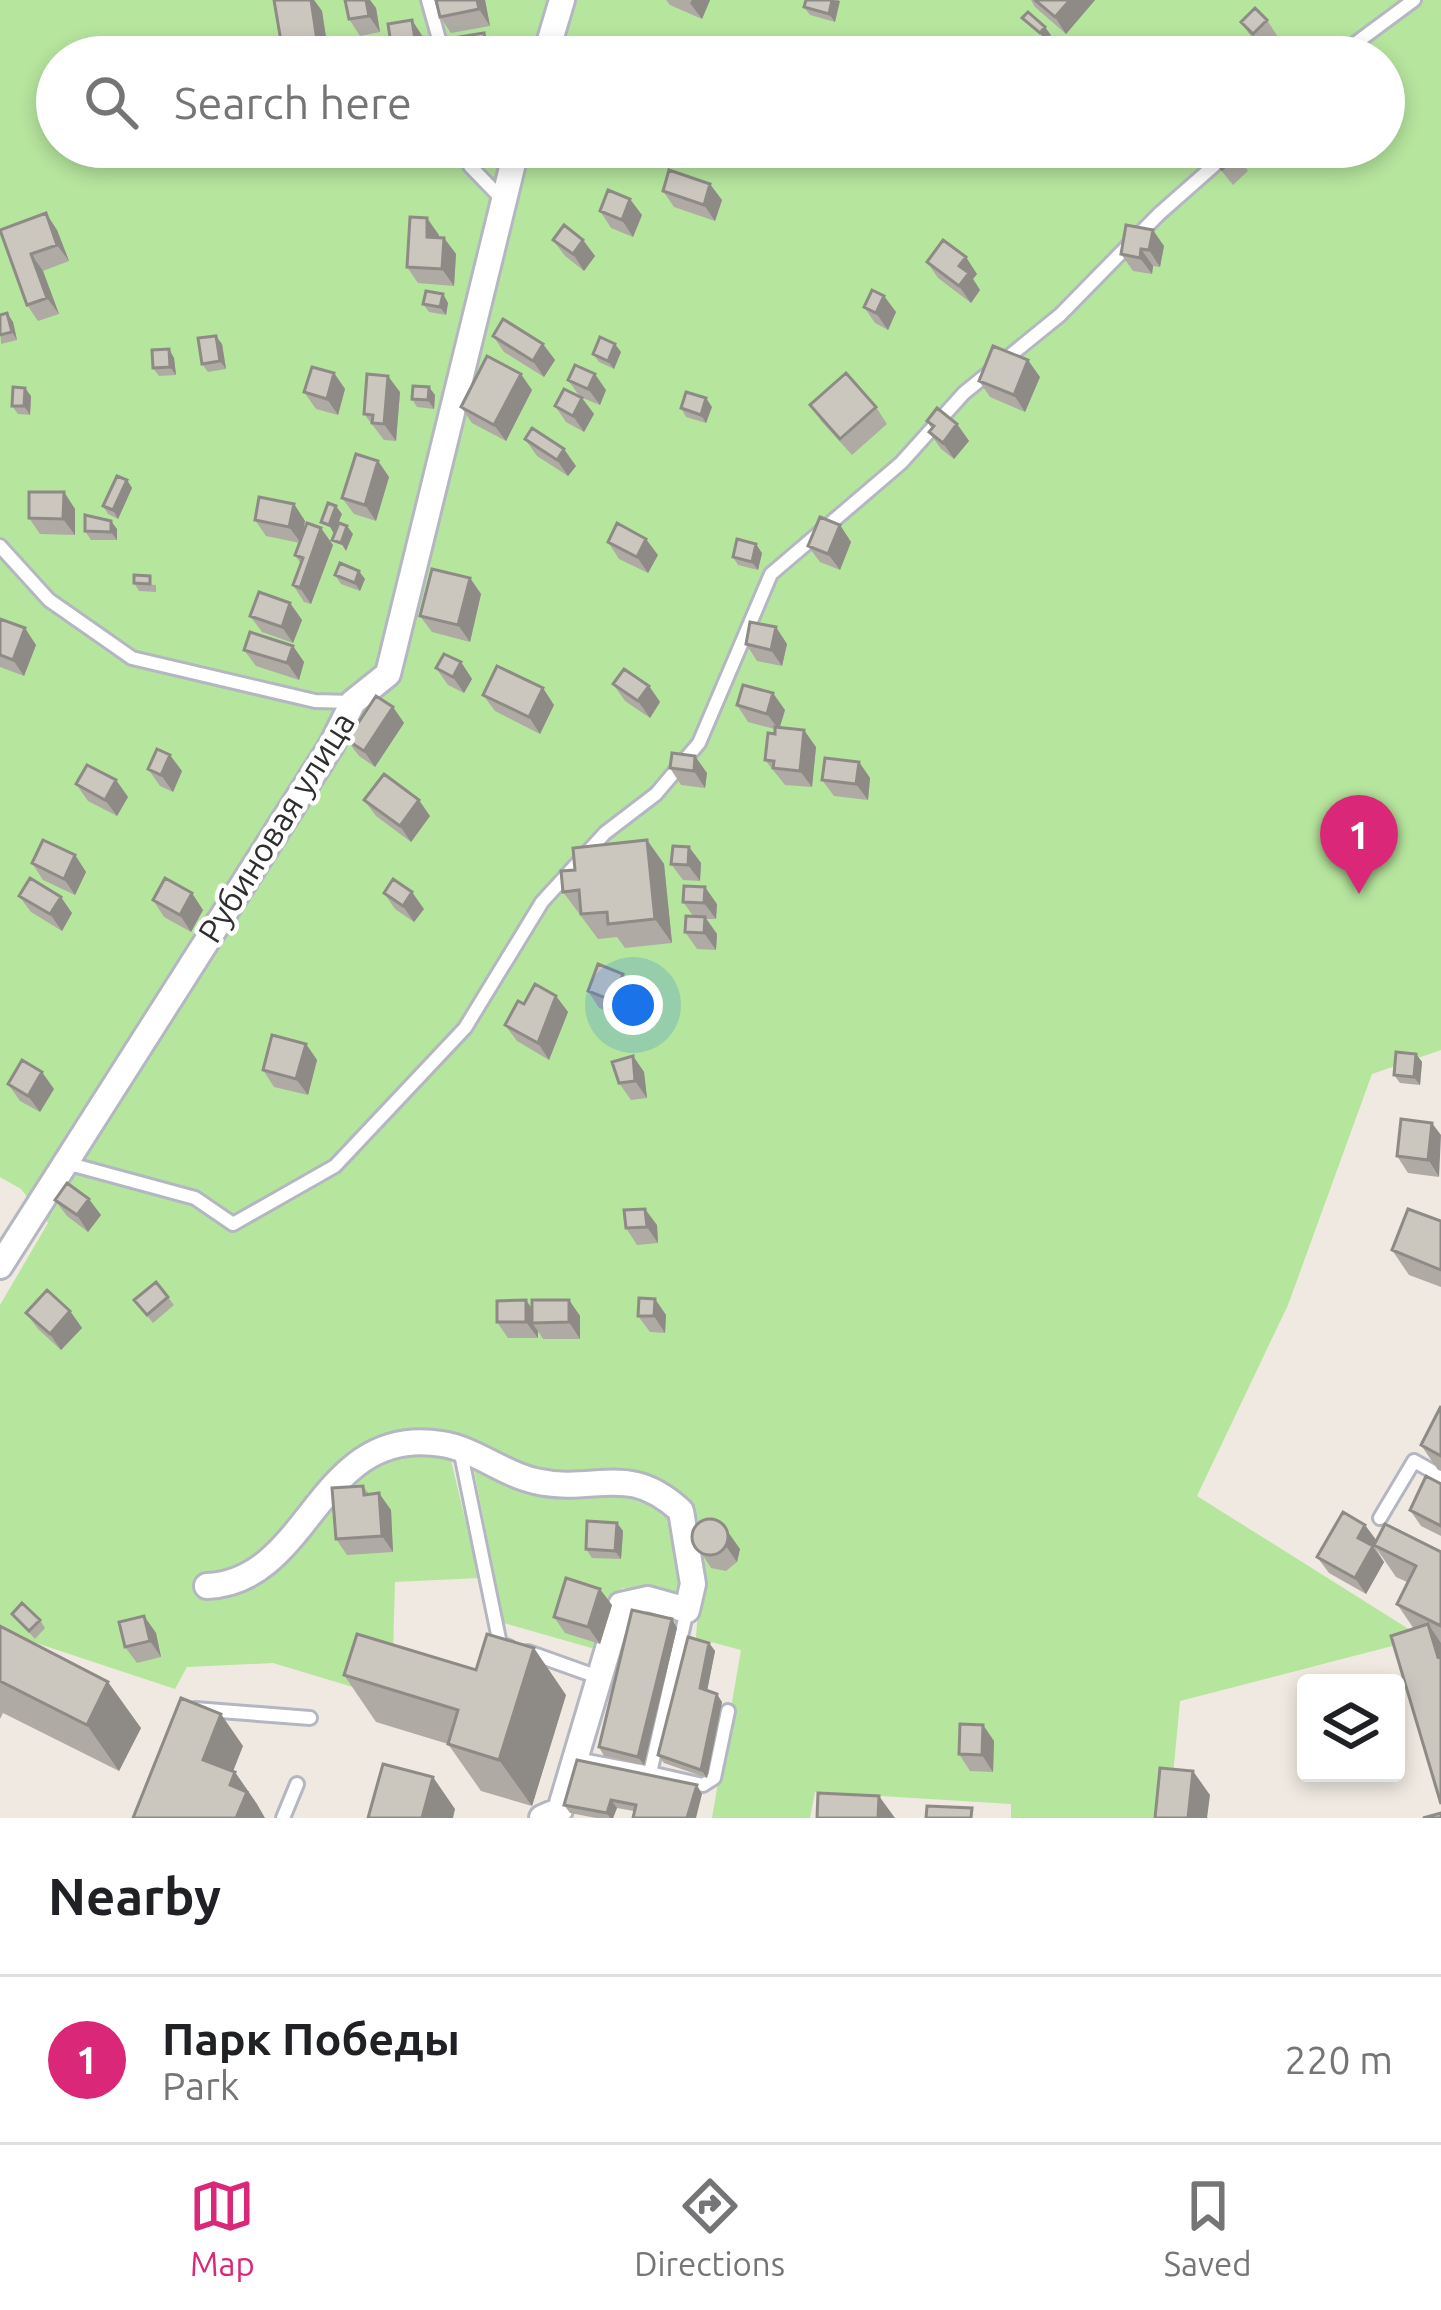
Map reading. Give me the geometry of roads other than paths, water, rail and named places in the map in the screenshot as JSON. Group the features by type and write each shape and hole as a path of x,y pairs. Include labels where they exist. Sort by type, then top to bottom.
{"street":[{"path":"551,36 562,0"},
{"name":"Рубиновая улица","path":"0,1266 332,746 353,702 388,674 428,525 510,168"},
{"path":"207,1586 248,1581 268,1564 331,1486 370,1451 437,1442 537,1482 648,1484 681,1510 693,1584 687,1610 648,1599 621,1605 560,1810 542,1818"}],"lane":[{"path":"428,0 438,36"},
{"path":"1365,36 1414,0"},
{"path":"472,168 501,198"},
{"path":"65,1162 195,1198 233,1223 334,1166 465,1028 542,902 605,833 656,794 699,743 771,574 901,463 964,393 1060,315 1211,168"},
{"path":"0,546 49,600 132,658 315,701 353,702"},
{"path":"460,1448 500,1644 598,1677"},
{"path":"1380,1518 1414,1461 1441,1475"},
{"path":"650,1773 687,1610"},
{"path":"183,1731 191,1709 310,1718"},
{"path":"576,1760 703,1784 714,1778 728,1711"},
{"path":"283,1818 297,1784"}],"place":[{"name":"Парк Победы","path":"1359,894"}]}
